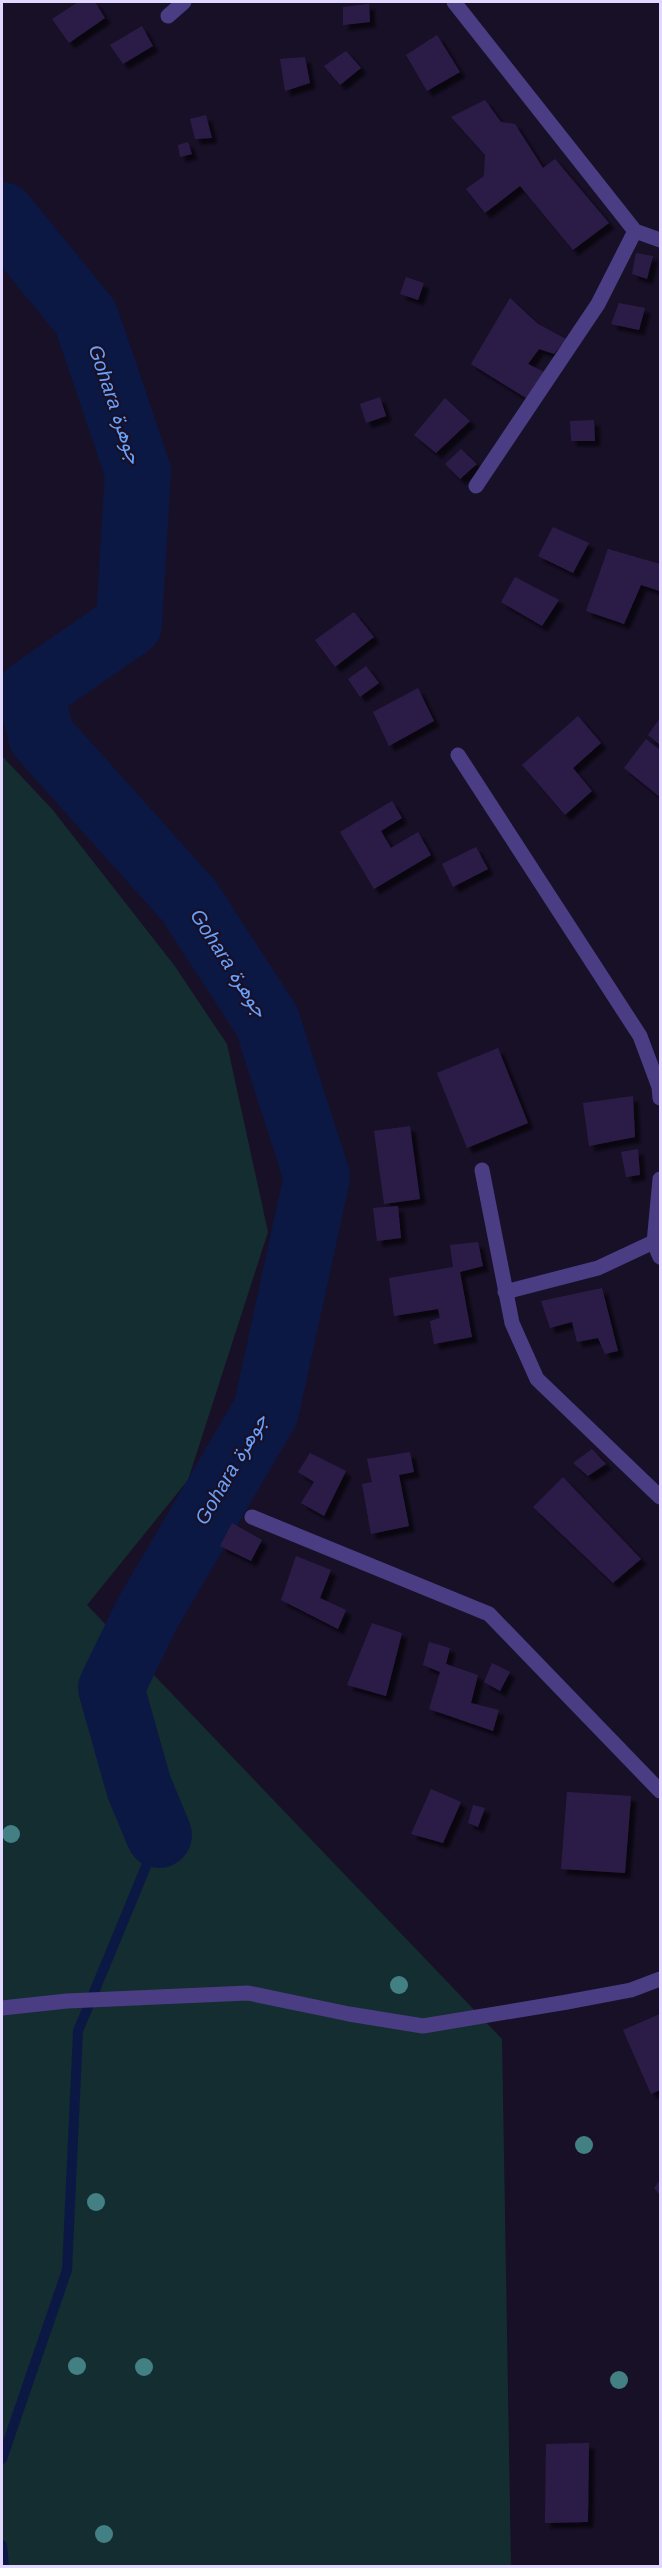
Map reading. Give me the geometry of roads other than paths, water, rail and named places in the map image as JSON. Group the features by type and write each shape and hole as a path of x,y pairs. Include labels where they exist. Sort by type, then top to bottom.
{"lane":[{"path":"168,16 184,2"},
{"path":"454,2 635,231 660,240"},
{"path":"476,486 598,304 635,231"},
{"path":"458,755 640,1036 659,1087 660,1098"},
{"path":"482,1170 512,1323 537,1379 660,1497"},
{"path":"505,1292 598,1268 658,1246 660,1179"},
{"path":"252,1516 489,1614 660,1791"},
{"path":"2,2008 67,2001 248,1993 349,2014 423,2026 630,1990 660,1979"}],"waterway":[{"name":"Gohara جوهرة","path":"2,215 86,318 138,472 129,624 31,692 41,736 189,901 267,1021 317,1177 266,1411 147,1614 111,1688 139,1787 159,1835"},
{"path":"2,2459 67,2270 78,2031 159,1835"},
{"path":"2,2545 4,2566"}]}
